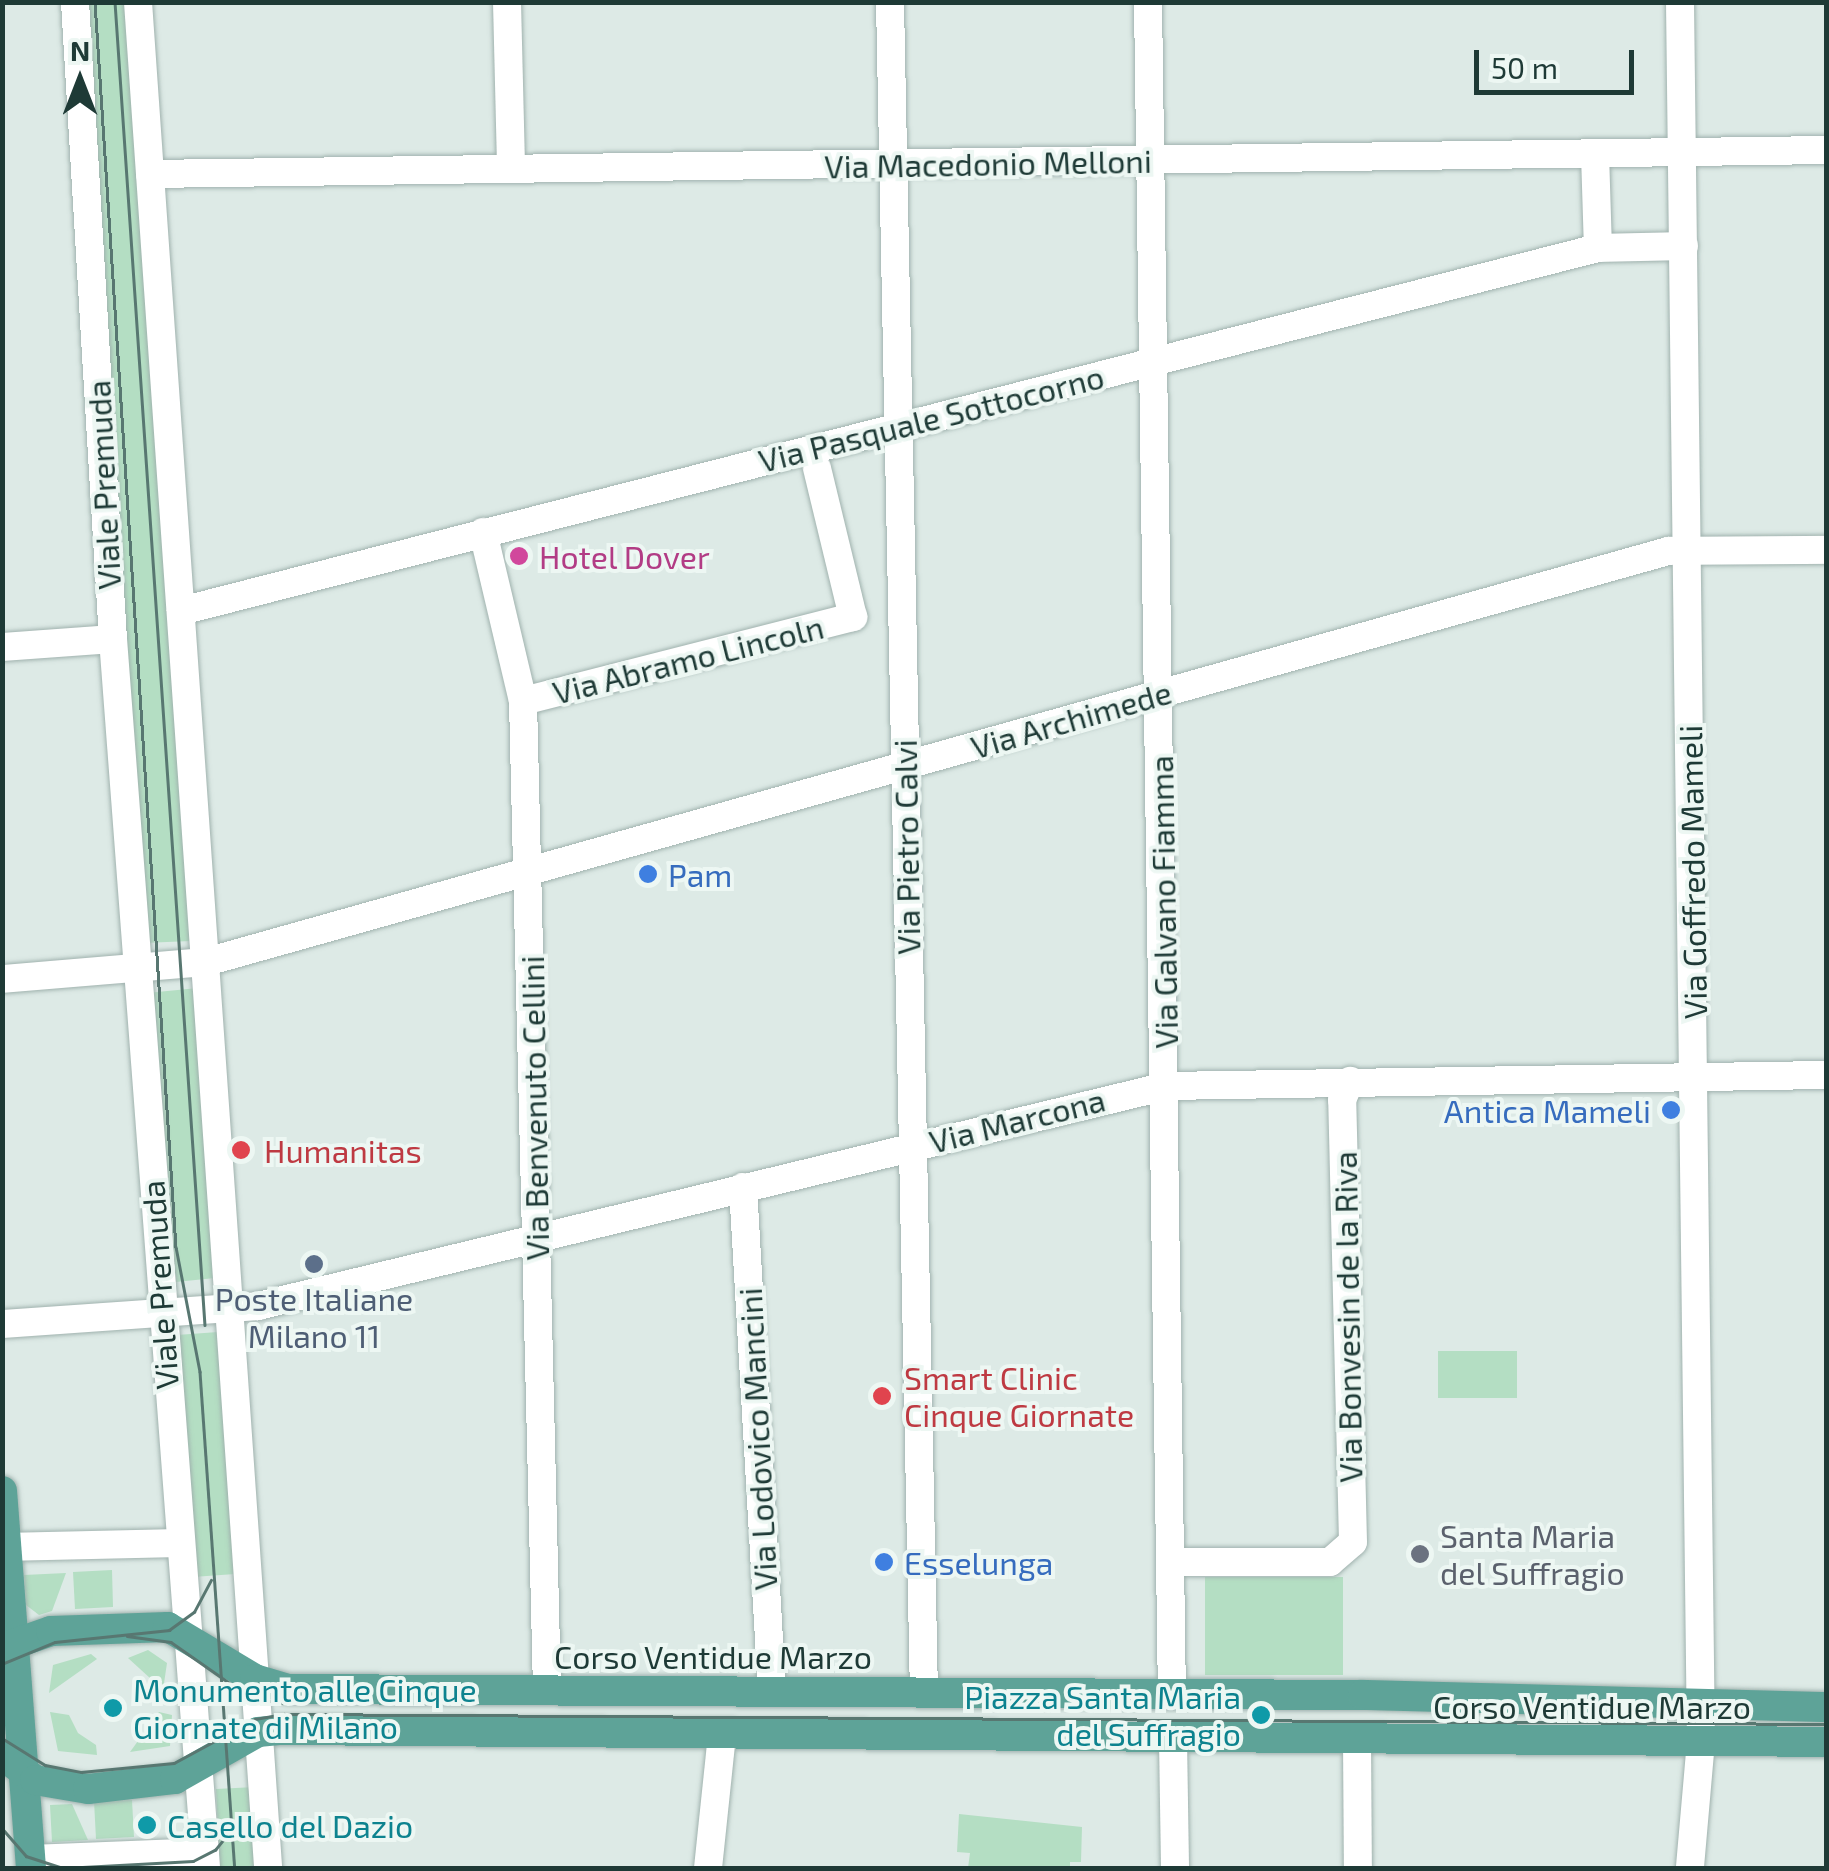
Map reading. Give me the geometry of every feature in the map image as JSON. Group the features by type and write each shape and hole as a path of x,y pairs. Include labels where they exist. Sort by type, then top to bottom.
{"main road":[{"path":"2,1491 13,1765 29,1865"},
{"path":"8,1645 51,1631 137,1626 168,1627 186,1636"},
{"name":"Corso Ventidue Marzo","path":"186,1636 254,1678 288,1688 1362,1695 1826,1706"},
{"path":"1172,1693 1173,1738"},
{"path":"13,1765 88,1789 146,1786 198,1770 258,1732 1357,1740"},
{"name":"Corso Ventidue Marzo","path":"1357,1740 1826,1742"}],"street":[{"name":"Viale Premuda","path":"75,2 112,639 186,1636"},
{"name":"Viale Premuda","path":"138,2 206,962 226,1308 268,1861"},
{"path":"506,2 511,169"},
{"name":"Via Pietro Calvi","path":"890,2 924,1692"},
{"name":"Via Galvano Fiamma","path":"1148,2 1172,1562"},
{"name":"Via Goffredo Mameli","path":"1680,2 1701,1741 1690,1868"},
{"name":"Via Macedonio Melloni","path":"150,174 1826,150"},
{"path":"1596,154 1598,248"},
{"name":"Via Pasquale Sottocorno","path":"181,611 1598,248 1684,246"},
{"name":"Via Abramo Lincoln","path":"523,701 853,616 817,468"},
{"name":"Via Benvenuto Cellini","path":"483,532 523,701 547,1690"},
{"name":"Via Archimede","path":"206,962 1158,694 1687,550 1826,550"},
{"path":"2,647 112,639"},
{"path":"2,980 206,962"},
{"name":"Via Marcona","path":"2,1324 226,1308 538,1240 1166,1086 1826,1075"},
{"name":"Via Bonvesin de la Riva","path":"1172,1562 1330,1562 1348,1553 1353,1542 1342,1100 1350,1081"},
{"name":"Via Lodovico Mancini","path":"743,1187 772,1691"},
{"path":"4,1552 177,1543"},
{"path":"1172,1562 1172,1693"},
{"path":"29,1865 206,1860 186,1636"},
{"path":"708,1868 722,1734"},
{"path":"1173,1738 1175,1868"},
{"path":"1357,1740 1358,1868"}],"green space":[{"path":"85,3 125,3 191,941 143,943"},
{"path":"198,988 215,1278 166,1283 147,993"},
{"path":"218,1332 235,1574 193,1577 177,1335"},
{"path":"1438,1351 1517,1351 1517,1398 1438,1398"},
{"path":"112,1570 113,1607 75,1609 73,1572"},
{"path":"66,1573 52,1611 39,1615 26,1605 24,1575"},
{"path":"1205,1577 1343,1577 1343,1675 1205,1675"},
{"path":"148,1650 167,1663 163,1690 128,1658"},
{"path":"91,1654 97,1659 49,1693 53,1665"},
{"path":"50,1712 69,1715 78,1733 96,1745 97,1755 58,1751"},
{"path":"159,1712 172,1715 170,1746 130,1752"},
{"path":"255,1787 259,1868 220,1868 216,1789"},
{"path":"132,1800 134,1837 96,1839 94,1801"},
{"path":"72,1804 88,1840 52,1842 50,1805"},
{"path":"959,1814 1082,1827 1081,1862 1070,1862 1070,1868 968,1868 970,1853 957,1852"}],"tram line":[{"path":"95,2 176,1247 200,1372 235,1868"},
{"path":"115,2 205,1325"},
{"path":"2,1664 55,1642 169,1630 194,1612 211,1580"},
{"path":"127,1636 171,1642 251,1698 288,1704"},
{"path":"2,1738 45,1765 81,1772 174,1763 255,1719 284,1714 1826,1724"},
{"path":"2,1828 26,1856 64,1868 193,1861 215,1850 235,1825"}],"place":[{"name":"Hotel Dover","path":"519,556"},
{"name":"Pam","path":"648,874"},
{"name":"Antica Mameli","path":"1671,1110"},
{"name":"Humanitas","path":"241,1150"},
{"name":"Poste Italiane Milano 11","path":"314,1264"},
{"name":"Smart Clinic Cinque Giornate","path":"882,1396"},
{"name":"Santa Maria del Suffragio","path":"1420,1554"},
{"name":"Esselunga","path":"884,1562"},
{"name":"Monumento alle Cinque Giornate di Milano","path":"113,1708"},
{"name":"Piazza Santa Maria del Suffragio","path":"1261,1715"},
{"name":"Casello del Dazio","path":"147,1825"}]}
